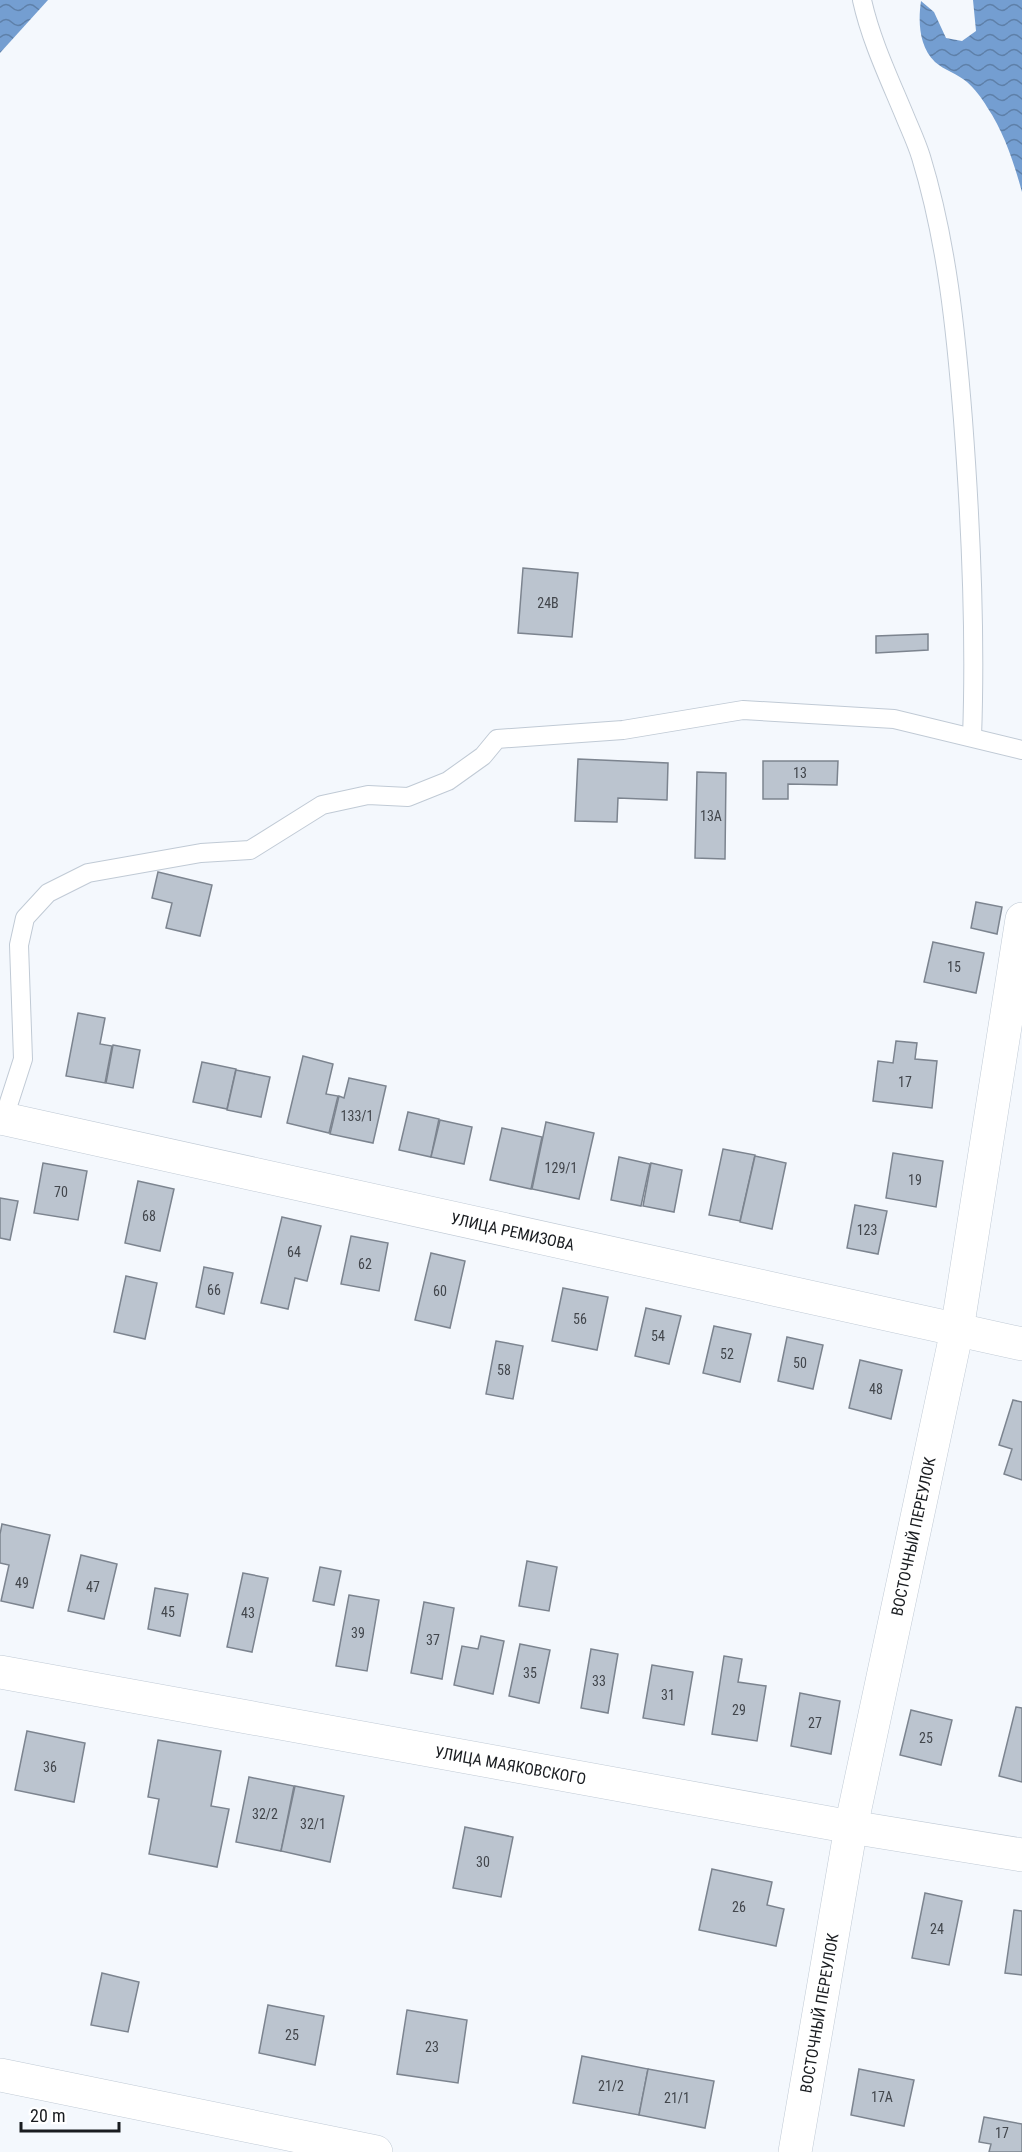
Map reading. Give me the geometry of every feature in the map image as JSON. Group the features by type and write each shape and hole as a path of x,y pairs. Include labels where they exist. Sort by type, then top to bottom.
{"street":[{"name":"ВОСТОЧНЫЙ ПЕРЕУЛОК","path":"795,2152 851,1827 957,1330 1016,1000 1022,919"},
{"name":"УЛИЦА РЕМИЗОВА","path":"2,1124 1022,1344"},
{"name":"УЛИЦА МАЯКОВСКОГО","path":"0,1672 851,1827 1022,1855"},
{"path":"0,2075 376,2152"}],"lane":[{"path":"862,0 877,48 921,156 945,262 957,355 967,467 975,647 972,737"},
{"path":"2,1124 23,1059 19,945 25,918 48,893 88,873 201,853 250,850 322,805 368,795 408,797 448,781 483,756 497,739 623,730 743,710 894,719 1022,750"}],"water":[{"path":"0,0 48,0 0,53"},
{"path":"973,0 1022,0 1022,192 1003,137 983,100 967,82 935,62 923,41 920,25 921,1 934,12 946,38 962,41 976,31"}],"building":[{"path":"523,568 578,573 572,637 518,633"},
{"path":"928,634 928,650 876,653 876,636"},
{"path":"578,759 668,763 667,800 618,798 617,822 575,821"},
{"path":"763,761 838,761 837,785 788,784 788,799 763,799"},
{"path":"697,772 726,773 725,859 695,858"},
{"path":"158,872 212,885 200,936 166,928 172,903 152,898"},
{"path":"976,902 1002,907 997,934 971,928"},
{"path":"933,942 984,953 976,993 924,982"},
{"path":"78,1013 105,1018 100,1044 112,1046 105,1083 66,1076"},
{"path":"896,1041 917,1043 915,1059 937,1061 932,1108 873,1101 878,1061 893,1063"},
{"path":"113,1045 140,1050 133,1088 106,1083"},
{"path":"303,1056 333,1064 326,1094 338,1096 329,1133 287,1123"},
{"path":"202,1062 236,1069 227,1109 193,1102"},
{"path":"236,1070 270,1077 261,1117 227,1110"},
{"path":"349,1078 386,1086 373,1143 330,1134 339,1096 344,1098"},
{"path":"408,1112 439,1119 431,1157 399,1150"},
{"path":"440,1120 472,1127 464,1164 431,1157"},
{"path":"546,1122 594,1133 579,1199 532,1189"},
{"path":"502,1128 542,1137 531,1189 490,1180"},
{"path":"723,1149 755,1155 740,1221 709,1215"},
{"path":"893,1153 943,1161 936,1207 886,1198"},
{"path":"755,1156 786,1163 772,1229 740,1222"},
{"path":"619,1157 650,1164 641,1206 611,1200"},
{"path":"43,1163 87,1171 78,1220 34,1213"},
{"path":"651,1163 682,1170 674,1212 643,1206"},
{"path":"138,1181 174,1189 160,1251 125,1243"},
{"path":"0,1198 18,1201 10,1240 0,1238"},
{"path":"855,1205 887,1211 878,1254 847,1248"},
{"path":"282,1217 321,1226 307,1281 295,1278 288,1309 261,1303"},
{"path":"351,1236 388,1243 379,1291 341,1284"},
{"path":"431,1253 465,1261 450,1328 415,1320"},
{"path":"204,1267 233,1273 224,1314 196,1307"},
{"path":"126,1276 157,1283 145,1339 114,1332"},
{"path":"563,1288 608,1297 597,1350 552,1341"},
{"path":"646,1308 681,1316 669,1364 635,1356"},
{"path":"714,1326 751,1334 740,1382 703,1373"},
{"path":"787,1337 823,1345 813,1389 778,1381"},
{"path":"496,1341 523,1346 513,1399 486,1394"},
{"path":"860,1360 902,1370 891,1419 849,1408"},
{"path":"1013,1400 1022,1402 1022,1480 1004,1474 1012,1449 999,1445"},
{"path":"2,1524 50,1535 33,1608 1,1601 9,1565 0,1563"},
{"path":"81,1555 117,1564 104,1619 68,1611"},
{"path":"527,1561 557,1567 549,1611 519,1606"},
{"path":"320,1567 341,1571 334,1605 313,1601"},
{"path":"243,1573 268,1578 252,1652 227,1647"},
{"path":"155,1588 188,1594 180,1636 148,1629"},
{"path":"349,1595 379,1600 367,1671 336,1666"},
{"path":"424,1602 454,1608 442,1679 411,1673"},
{"path":"481,1636 504,1641 493,1694 454,1685 462,1646 478,1649"},
{"path":"520,1644 550,1650 539,1703 509,1696"},
{"path":"591,1649 618,1654 608,1713 581,1708"},
{"path":"724,1656 742,1659 738,1682 766,1686 757,1741 712,1734"},
{"path":"652,1665 693,1672 684,1725 643,1718"},
{"path":"800,1693 840,1701 831,1754 791,1746"},
{"path":"1016,1707 1022,1708 1022,1782 999,1776"},
{"path":"911,1710 952,1720 941,1765 900,1755"},
{"path":"27,1731 85,1743 74,1802 15,1790"},
{"path":"158,1740 221,1751 211,1806 229,1809 217,1867 149,1854 159,1799 148,1797"},
{"path":"249,1777 294,1786 281,1851 236,1842"},
{"path":"295,1786 344,1796 330,1862 281,1851"},
{"path":"465,1827 513,1837 501,1897 453,1888"},
{"path":"712,1869 772,1882 767,1905 784,1909 776,1946 699,1930"},
{"path":"925,1893 962,1901 949,1965 912,1958"},
{"path":"1014,1910 1022,1911 1022,1975 1005,1973"},
{"path":"102,1973 139,1982 128,2032 91,2025"},
{"path":"268,2005 324,2016 315,2065 259,2053"},
{"path":"407,2010 467,2020 458,2083 397,2074"},
{"path":"582,2056 648,2069 639,2115 573,2103"},
{"path":"648,2069 714,2081 705,2128 639,2115"},
{"path":"859,2069 914,2080 904,2126 851,2115"},
{"path":"984,2117 1022,2124 1022,2152 989,2152 991,2144 979,2142"}]}
